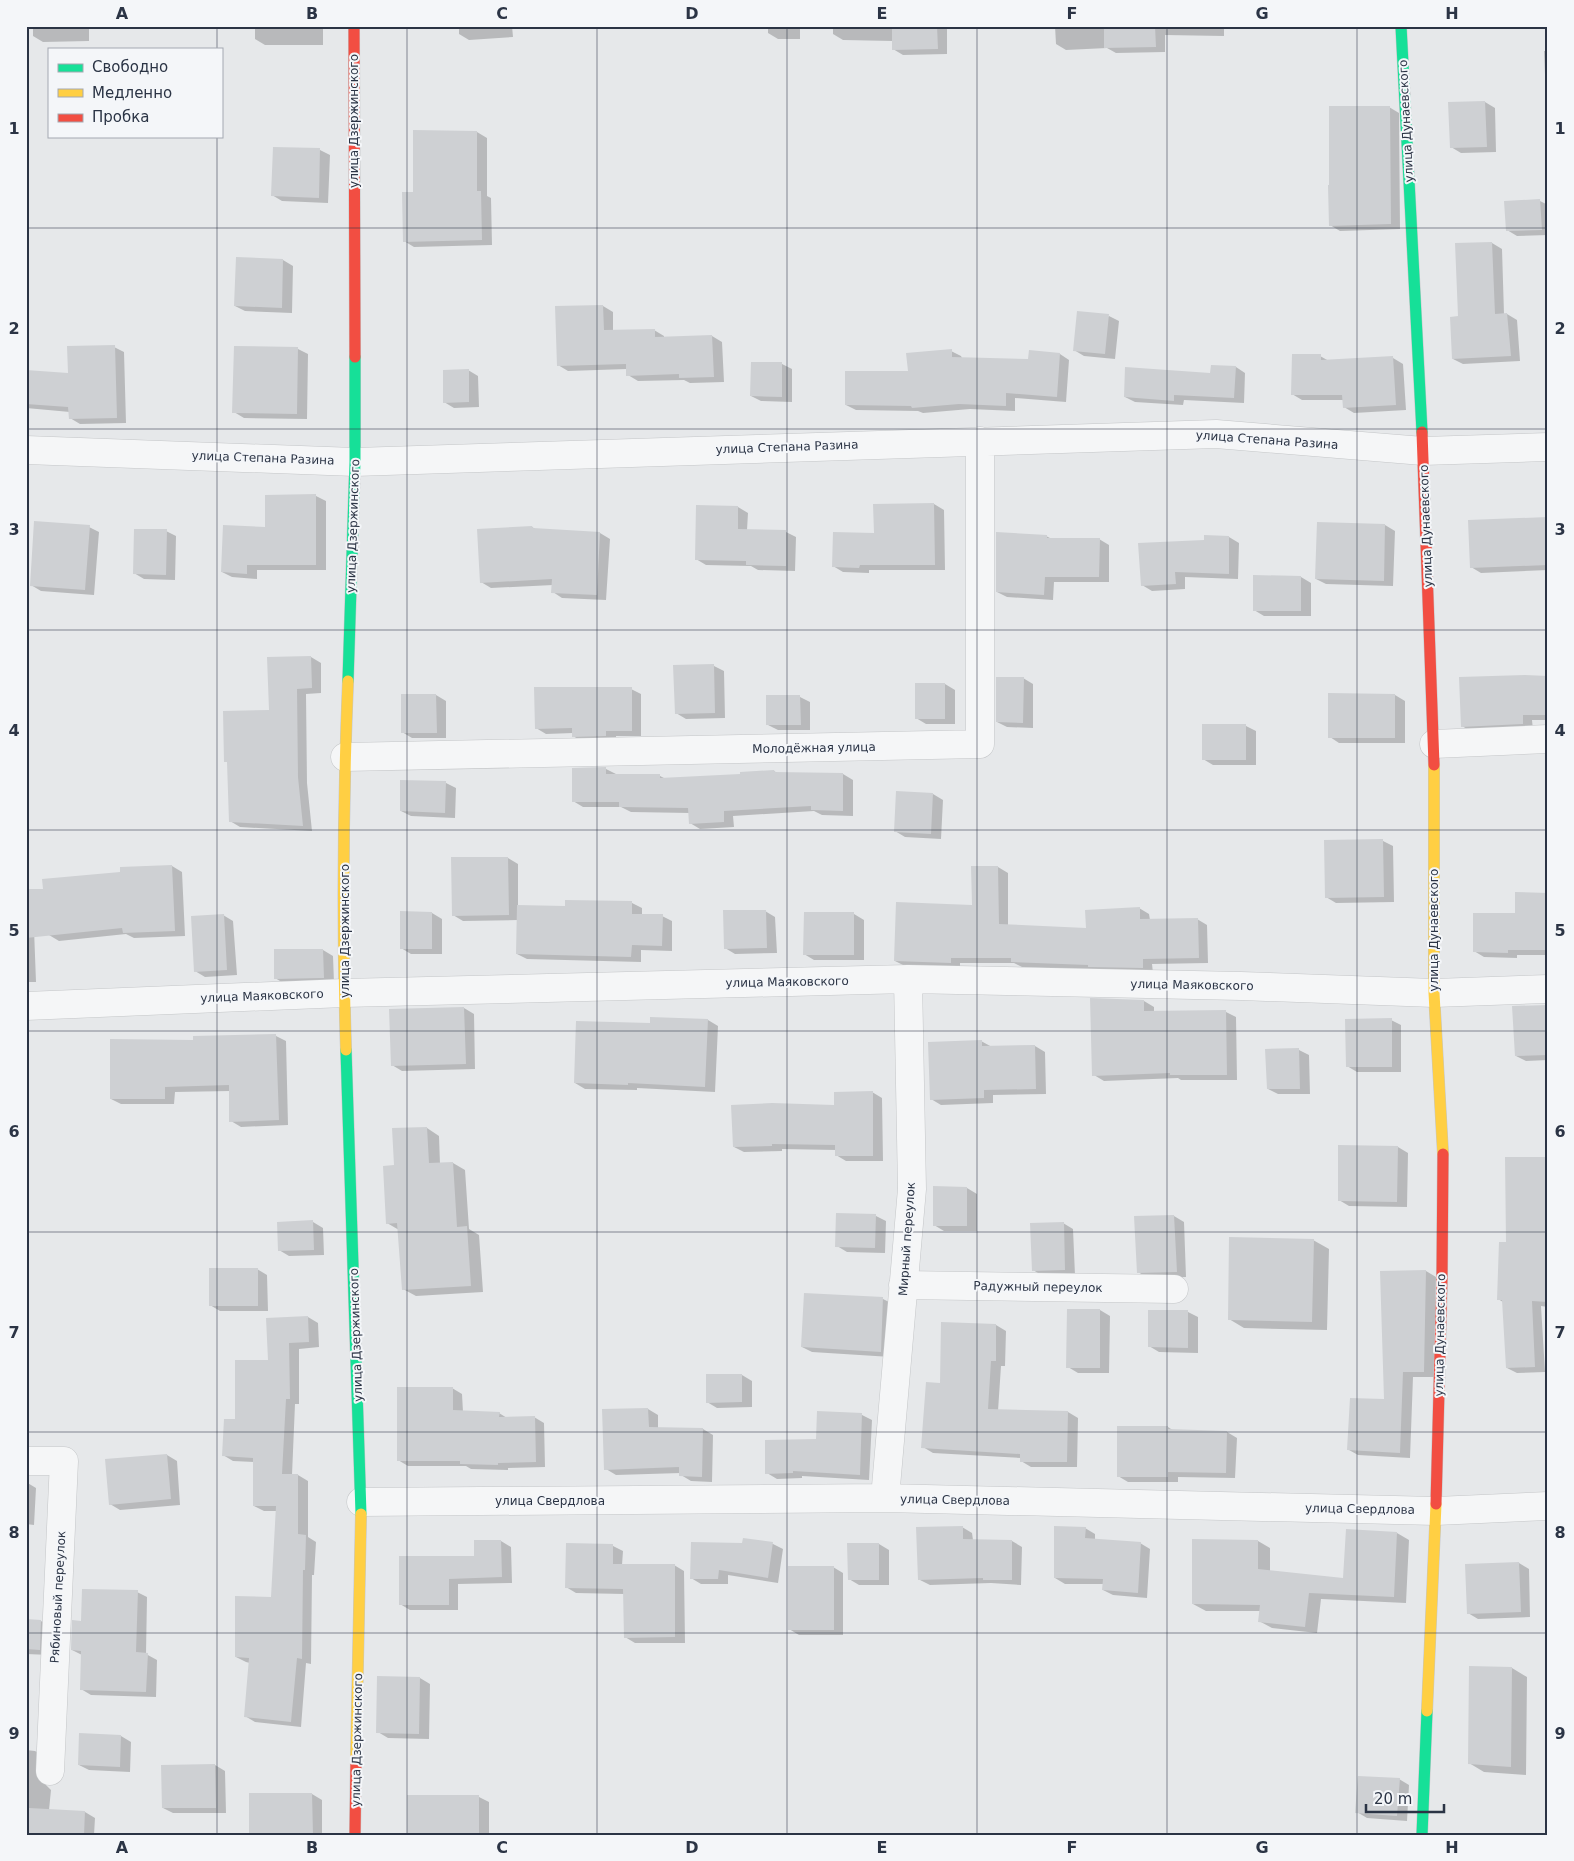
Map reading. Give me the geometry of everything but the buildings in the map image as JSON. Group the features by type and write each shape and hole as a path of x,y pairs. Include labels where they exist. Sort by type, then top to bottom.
{"street":[{"name":"улица Дзержинского","path":"354,26 355,462 345,757 344,993 361,1502 355,1835"},
{"name":"улица Дунаевского","path":"1401,26 1423,451 1434,744 1434,993 1442,1137 1442,1276 1436,1511 1422,1835"},
{"name":"улица Степана Разина","path":"26,450 355,462 1216,434 1423,451 1548,447"},
{"name":"Молодёжная улица","path":"345,757 980,744 980,441"},
{"path":"1434,744 1548,739"},
{"name":"улица Маяковского","path":"26,1006 344,993 908,980 1241,986 1434,993 1548,989"},
{"name":"Мирный переулок","path":"885,1498 912,1189 908,980"},
{"name":"Радужный переулок","path":"903,1285 1174,1289"},
{"name":"Рябиновый переулок","path":"26,1461 64,1461 50,1771"},
{"name":"улица Свердлова","path":"361,1502 885,1498 1436,1511 1548,1506"}],"traffic: fast":[{"path":"1401,26 1422,432"},
{"path":"348,681 355,462 355,357"},
{"path":"346,1050 361,1514"},
{"path":"1422,1835 1427,1711"}],"traffic: slow":[{"path":"346,1050 344,866 348,681"},
{"path":"1434,765 1434,993 1443,1154"},
{"path":"1427,1711 1436,1504"},
{"path":"356,1759 361,1514"}],"traffic: jam":[{"path":"354,26 355,357"},
{"path":"1422,432 1434,765"},
{"path":"1436,1504 1443,1154"},
{"path":"355,1835 356,1759"}]}
